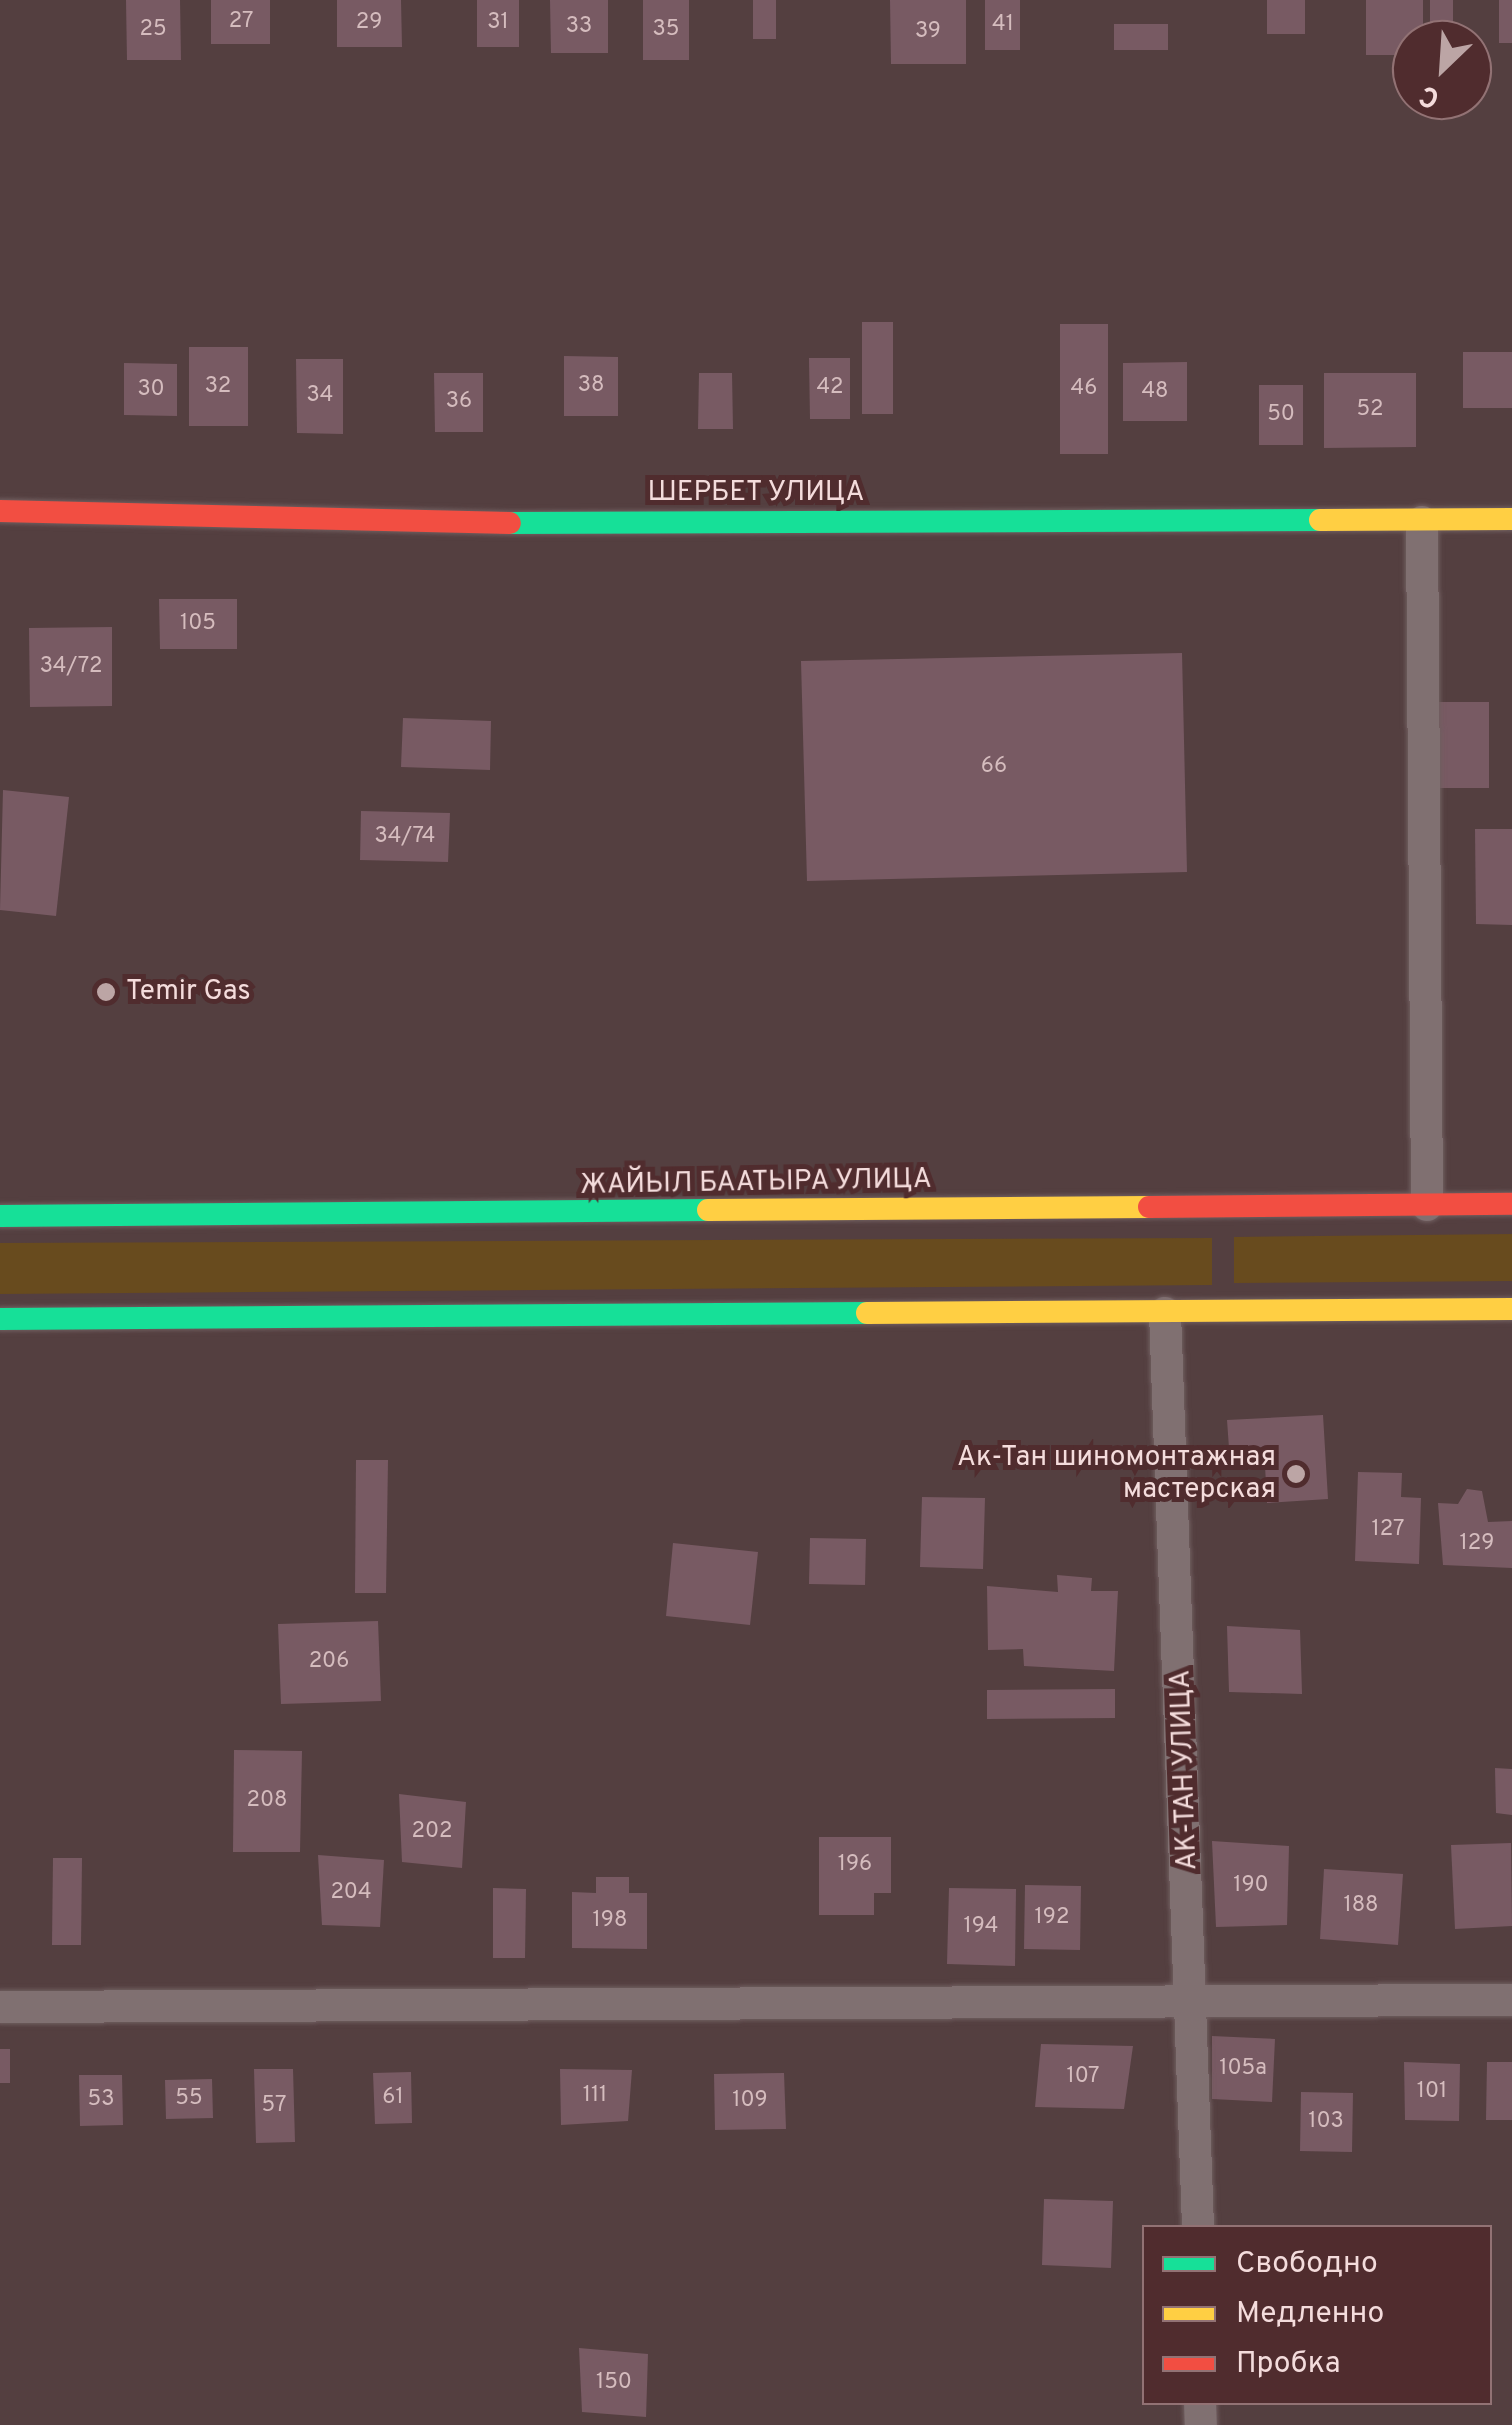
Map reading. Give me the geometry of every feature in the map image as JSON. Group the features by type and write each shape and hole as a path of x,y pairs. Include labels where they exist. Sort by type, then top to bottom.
{"main road":[{"name":"ШЕРБЕТ УЛИЦА","path":"0,511 552,524 1512,519"},
{"name":"ЖАЙЫЛ БААТЫРА УЛИЦА","path":"0,1216 1512,1204"},
{"path":"0,1319 1512,1310"}],"street":[{"path":"1422,522 1427,1205"},
{"name":"АК-ТАН УЛИЦА","path":"1165,1313 1194,2004 1198,2225"},
{"path":"0,2006 1512,2000"}],"shaded area":[{"path":"1512,1234 1512,1281 1234,1283 1234,1237"},
{"path":"1212,1238 1212,1285 0,1294 0,1243"}],"building":[{"path":"126,0 180,0 181,60 127,60"},
{"path":"211,0 270,0 270,44 211,44"},
{"path":"337,0 401,0 402,47 337,47"},
{"path":"477,0 519,0 519,47 477,47"},
{"path":"550,0 608,0 608,53 551,53"},
{"path":"643,0 689,0 689,60 643,60"},
{"path":"753,0 776,0 776,39 753,39"},
{"path":"890,0 966,0 966,64 891,64"},
{"path":"985,0 1020,0 1020,50 985,50"},
{"path":"1267,0 1305,0 1305,34 1267,34"},
{"path":"1366,0 1423,0 1423,20 1392,20 1392,55 1366,55"},
{"path":"1430,0 1453,0 1453,20 1430,20"},
{"path":"1499,0 1512,0 1512,43 1499,43"},
{"path":"1114,24 1168,24 1168,50 1114,50"},
{"path":"862,322 893,322 893,414 862,414"},
{"path":"1060,324 1108,324 1108,454 1060,454"},
{"path":"189,347 248,347 248,426 189,426"},
{"path":"1463,352 1512,352 1512,408 1463,408"},
{"path":"564,356 618,357 618,416 564,416"},
{"path":"809,358 850,358 850,419 810,419"},
{"path":"296,359 343,359 343,434 297,433"},
{"path":"1187,362 1187,421 1123,421 1123,363"},
{"path":"124,363 177,364 177,416 124,415"},
{"path":"434,373 483,373 483,432 435,432"},
{"path":"699,373 732,373 733,429 698,429"},
{"path":"1324,373 1416,373 1416,447 1324,448"},
{"path":"1259,385 1303,385 1303,445 1259,445"},
{"path":"159,599 237,599 237,649 160,649"},
{"path":"112,627 112,706 30,707 29,628"},
{"path":"1182,653 1187,872 807,881 801,661"},
{"path":"1433,702 1489,702 1489,788 1433,788"},
{"path":"403,718 491,721 490,770 401,767"},
{"path":"3,790 69,797 56,916 0,910"},
{"path":"361,811 450,813 448,862 360,860"},
{"path":"1475,829 1512,829 1512,925 1476,924"},
{"name":"Ак-Тан шиномонтажная мастерская","path":"1323,1415 1328,1499 1267,1503 1264,1447 1229,1448 1227,1420"},
{"path":"356,1460 388,1460 386,1593 355,1593"},
{"path":"1358,1472 1402,1473 1401,1497 1421,1498 1419,1564 1355,1561"},
{"path":"1467,1489 1482,1491 1488,1522 1512,1521 1512,1568 1443,1565 1438,1503 1458,1504"},
{"path":"922,1497 985,1498 983,1569 920,1567"},
{"path":"810,1538 866,1539 865,1585 809,1584"},
{"path":"673,1543 758,1552 750,1625 666,1616"},
{"path":"1057,1575 1092,1578 1091,1591 1118,1591 1114,1671 1024,1666 1023,1649 988,1650 987,1586 1058,1592"},
{"path":"378,1621 381,1701 281,1704 278,1624"},
{"path":"1227,1626 1300,1630 1302,1694 1229,1692"},
{"path":"1115,1689 1115,1718 987,1719 987,1690"},
{"path":"234,1750 302,1751 300,1852 233,1852"},
{"path":"1495,1768 1512,1769 1512,1815 1496,1813"},
{"path":"399,1794 466,1802 462,1868 402,1862"},
{"path":"819,1837 891,1837 891,1893 874,1893 874,1915 819,1915"},
{"path":"1212,1841 1289,1846 1287,1925 1216,1927"},
{"path":"1511,1843 1512,1926 1455,1929 1451,1845"},
{"path":"318,1855 384,1860 380,1927 322,1925"},
{"path":"53,1858 82,1858 81,1945 52,1945"},
{"path":"1324,1869 1403,1874 1398,1945 1320,1939"},
{"path":"596,1877 629,1877 629,1893 647,1893 647,1949 572,1948 572,1892 596,1893"},
{"path":"1025,1885 1081,1886 1080,1950 1024,1949"},
{"path":"493,1888 526,1889 525,1958 493,1958"},
{"path":"949,1888 1016,1889 1015,1966 947,1964"},
{"path":"1212,2036 1275,2039 1272,2102 1212,2099"},
{"path":"1041,2044 1133,2046 1124,2109 1035,2107"},
{"path":"0,2049 10,2049 10,2083 0,2083"},
{"path":"1404,2062 1460,2064 1459,2121 1405,2120"},
{"path":"1487,2062 1512,2062 1512,2120 1486,2120"},
{"path":"254,2069 293,2069 295,2142 256,2143"},
{"path":"560,2069 632,2070 628,2121 561,2125"},
{"path":"411,2072 412,2123 375,2124 373,2073"},
{"path":"784,2073 786,2129 715,2130 714,2074"},
{"path":"79,2075 122,2075 123,2125 80,2126"},
{"path":"212,2079 213,2118 166,2119 165,2080"},
{"path":"1301,2092 1353,2093 1352,2152 1300,2151"},
{"path":"1044,2199 1113,2201 1111,2268 1042,2265"},
{"path":"579,2348 648,2354 646,2417 582,2412"}],"traffic: fast":[{"path":"510,523 1320,520"},
{"path":"0,1216 708,1210"},
{"path":"0,1319 867,1313"}],"traffic: slow":[{"path":"1320,520 1512,519"},
{"path":"708,1210 1149,1207"},
{"path":"867,1313 1512,1309"}],"traffic: jam":[{"path":"0,511 510,523"},
{"path":"1149,1207 1512,1204"}],"place":[{"name":"Temir Gas","path":"106,992"},
{"name":"Ак-Тан шиномонтажная мастерская","path":"1296,1474"}]}
